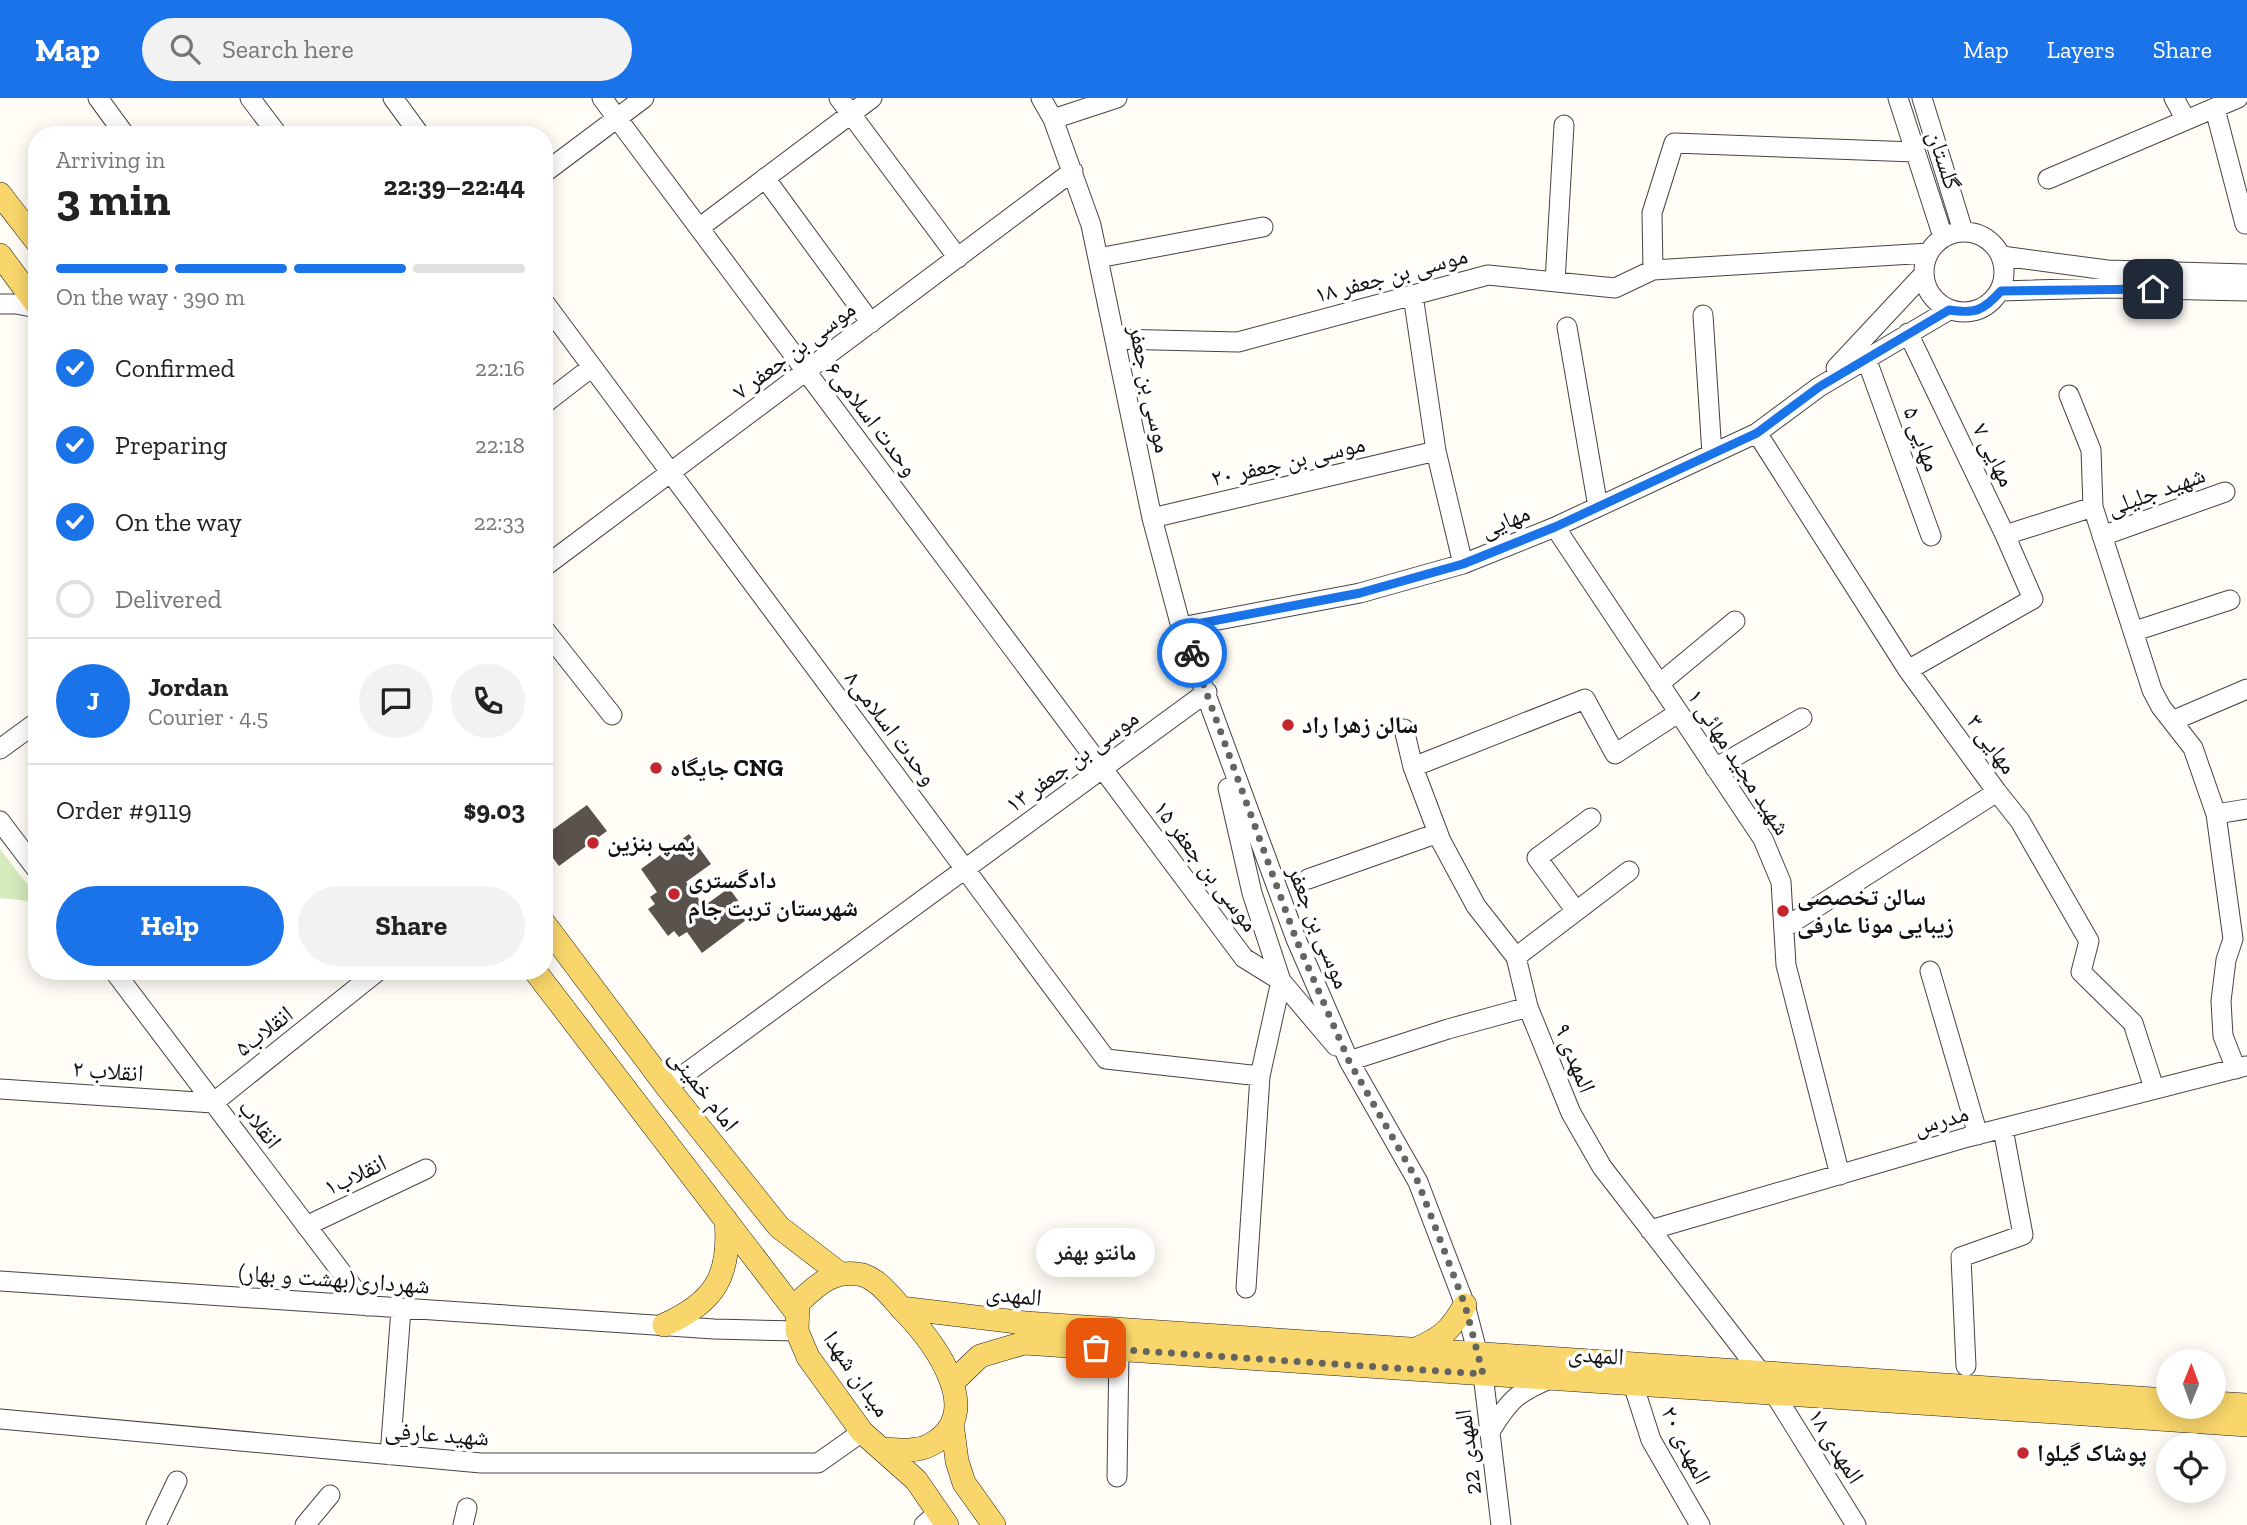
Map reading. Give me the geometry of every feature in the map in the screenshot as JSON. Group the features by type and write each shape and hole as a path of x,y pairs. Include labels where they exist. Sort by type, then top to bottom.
{"main road":[{"path":"0,194 28,230"},
{"path":"0,255 28,294"},
{"name":"امام خمینی","path":"553,935 667,1087 779,1227 839,1273"},
{"path":"542,980 726,1220 797,1321"},
{"path":"707,1196 719,1201 729,1199 736,1192 735,1174"},
{"path":"664,1325 688,1314 708,1296 722,1273 729,1247 726,1220"},
{"path":"797,1321 798,1303 820,1282 839,1273 864,1275 879,1284 936,1352 953,1382 957,1404 952,1423 957,1461 964,1483 994,1525"},
{"path":"1414,1350 1438,1339 1452,1328 1465,1305"},
{"name":"المهدی","path":"901,1308 1025,1323 1414,1350 1552,1378 1774,1393 2076,1403 2247,1424"},
{"name":"میدان شهدا","path":"797,1321 808,1357 862,1432 883,1449 911,1450 929,1446 942,1436 952,1423"},
{"name":"المهدی","path":"953,1382 980,1356 1024,1343 1119,1350 1761,1373 2017,1400"},
{"name":"المهدی","path":"2076,1403 2156,1400"},
{"path":"2226,1404 2247,1405"},
{"path":"883,1449 916,1480 936,1521"}],"street":[{"path":"98,98 118,126"},
{"path":"250,98 265,126"},
{"path":"393,98 413,126"},
{"name":"وحدت اسلامی۶","path":"603,98 1103,768"},
{"path":"553,166 644,98"},
{"path":"839,98 958,258"},
{"path":"699,228 872,98"},
{"name":"موسی بن جعفر","path":"1041,98 1054,119 1091,225 1152,518 1181,627 1207,692 1276,889 1349,1061 1418,1182 1465,1305 1480,1364"},
{"path":"1054,119 1118,98"},
{"name":"گلستان","path":"1898,98 1943,237"},
{"name":"گلستان","path":"1922,98 1963,232"},
{"path":"2174,98 2186,120"},
{"path":"2048,179 2238,98"},
{"path":"2215,109 2245,224"},
{"path":"1555,282 1564,125"},
{"path":"1653,270 1652,213 1674,143 1915,152"},
{"name":"موسی بن جعفر ۷","path":"553,560 1073,171"},
{"path":"765,178 871,323"},
{"path":"1098,258 1263,227"},
{"path":"1963,232 1979,234 1993,243 2002,256 2005,274 2001,291 1988,306 1969,313 1949,310 1936,302 1927,290 1923,275 1929,253 1943,237 1963,232"},
{"name":"موسی بن جعفر ۱۸","path":"1115,339 1238,342 1488,275 1615,288 1653,270 1929,253"},
{"path":"2002,256 2107,270 2247,274"},
{"path":"1819,387 1923,275"},
{"path":"2001,291 2106,288 2247,291"},
{"path":"1413,295 1436,451 1463,564"},
{"path":"0,304 28,306"},
{"path":"1819,387 1949,310"},
{"name":"وحدت اسلامی۸","path":"553,314 1106,1059 1260,1076"},
{"path":"1703,315 1712,454"},
{"path":"1567,327 1598,508"},
{"name":"مهایی ۷","path":"1908,670 2033,599 1909,333"},
{"name":"مهایی ۵","path":"1866,359 1931,536"},
{"path":"553,397 592,367"},
{"name":"مهایی","path":"1181,627 1360,593 1463,564 1598,508 1757,433 1819,387"},
{"path":"2068,396 2091,450 2093,507 2152,690 2161,707 2193,748 2216,814 2233,939 2226,960 2221,1001 2223,1036 2241,1067"},
{"name":"مهایی ۳","path":"1757,433 1908,670 2020,821 2089,941 2081,972 2133,1023 2154,1088"},
{"name":"موسی بن جعفر ۲۰","path":"1152,518 1436,451"},
{"name":"شهید جلیلی","path":"2102,536 2225,492"},
{"path":"2005,535 2093,507"},
{"name":"شهید مجید مهائی ۱","path":"1555,527 1763,839 1781,882 1786,965 1840,1175"},
{"path":"2135,631 2230,600"},
{"path":"1659,684 1735,621"},
{"path":"553,640 612,715"},
{"path":"2172,721 2247,689"},
{"name":"موسی بن جعفر","path":"1207,692 1252,893 1281,981 1349,1061"},
{"name":"موسی بن جعفر ۱۳","path":"667,1087 1207,692"},
{"path":"1413,767 1585,699 1615,754 1678,713"},
{"path":"1715,768 1802,718"},
{"path":"0,749 28,729"},
{"name":"المهدی ۹","path":"1404,729 1413,767 1438,833 1476,906 1516,957 1528,1007 1571,1113 1602,1167 1761,1373"},
{"name":"موسی بن جعفر ۱۵","path":"1103,768 1244,958 1281,981"},
{"path":"1784,928 1997,792"},
{"path":"2216,814 2247,809"},
{"path":"1576,911 1537,858 1591,818"},
{"path":"0,821 28,844"},
{"path":"1308,879 1438,833"},
{"path":"1516,957 1629,871"},
{"path":"1930,971 1978,1135"},
{"name":"انقلاب","path":"121,980 366,1306"},
{"name":"انقلاب۵","path":"213,1102 367,980"},
{"path":"1246,1288 1260,1076 1281,981"},
{"path":"1349,1061 1528,1007"},
{"name":"مدرس","path":"1650,1230 1978,1135 2241,1067"},
{"name":"انقلاب ۲","path":"0,1089 213,1102"},
{"path":"1966,1366 1961,1257 2023,1235 2003,1129"},
{"name":"انقلاب۱","path":"306,1226 426,1169"},
{"name":"شهرداری(بهشت و بهار)","path":"0,1281 714,1329 797,1321"},
{"path":"390,1455 401,1309"},
{"path":"1117,1477 1119,1350"},
{"name":"المهدی 22","path":"1480,1364 1491,1430 1501,1525"},
{"path":"1491,1430 1506,1406 1523,1390 1552,1378"},
{"name":"المهدی ۲۰","path":"1633,1384 1651,1440 1700,1525"},
{"name":"المهدی ۱۸","path":"1774,1393 1856,1525"},
{"name":"شهید عارفی","path":"0,1419 481,1463 818,1463 862,1432"},
{"path":"156,1525 177,1481"},
{"path":"305,1525 330,1495"}],"green space":[{"path":"0,849 28,885 28,901 0,898"}],"building":[{"path":"587,805 607,831 559,866 553,858 553,830"},
{"name":"دادگستری شهرستان تربت جام","path":"689,834 711,864 686,882 704,906 729,888 750,917 702,953 687,932 679,937 674,931 668,936 648,909 655,904 650,897 657,892 641,869"}],"way so far":[{"path":"1096,1348 1483,1374 1465,1305 1418,1182 1349,1061 1296,939 1192,653"}],"place":[{"name":"سالن زهرا راد","path":"1288,725"},
{"name":"جایگاه CNG","path":"656,768"},
{"name":"پمپ بنزین","path":"593,843"},
{"name":"دادگستری شهرستان تربت جام","path":"674,894"},
{"name":"سالن تخصصی زیبایی مونا عارفی","path":"1783,911"},
{"name":"مانتو بهفر","path":"1096,1348"},
{"name":"پوشاک گیلوا","path":"2023,1453"}],"route":[{"path":"1192,653 1181,627 1360,593 1463,564 1598,508 1757,433 1819,387 1949,310 1969,313 1988,306 2001,291 2153,289"}]}
